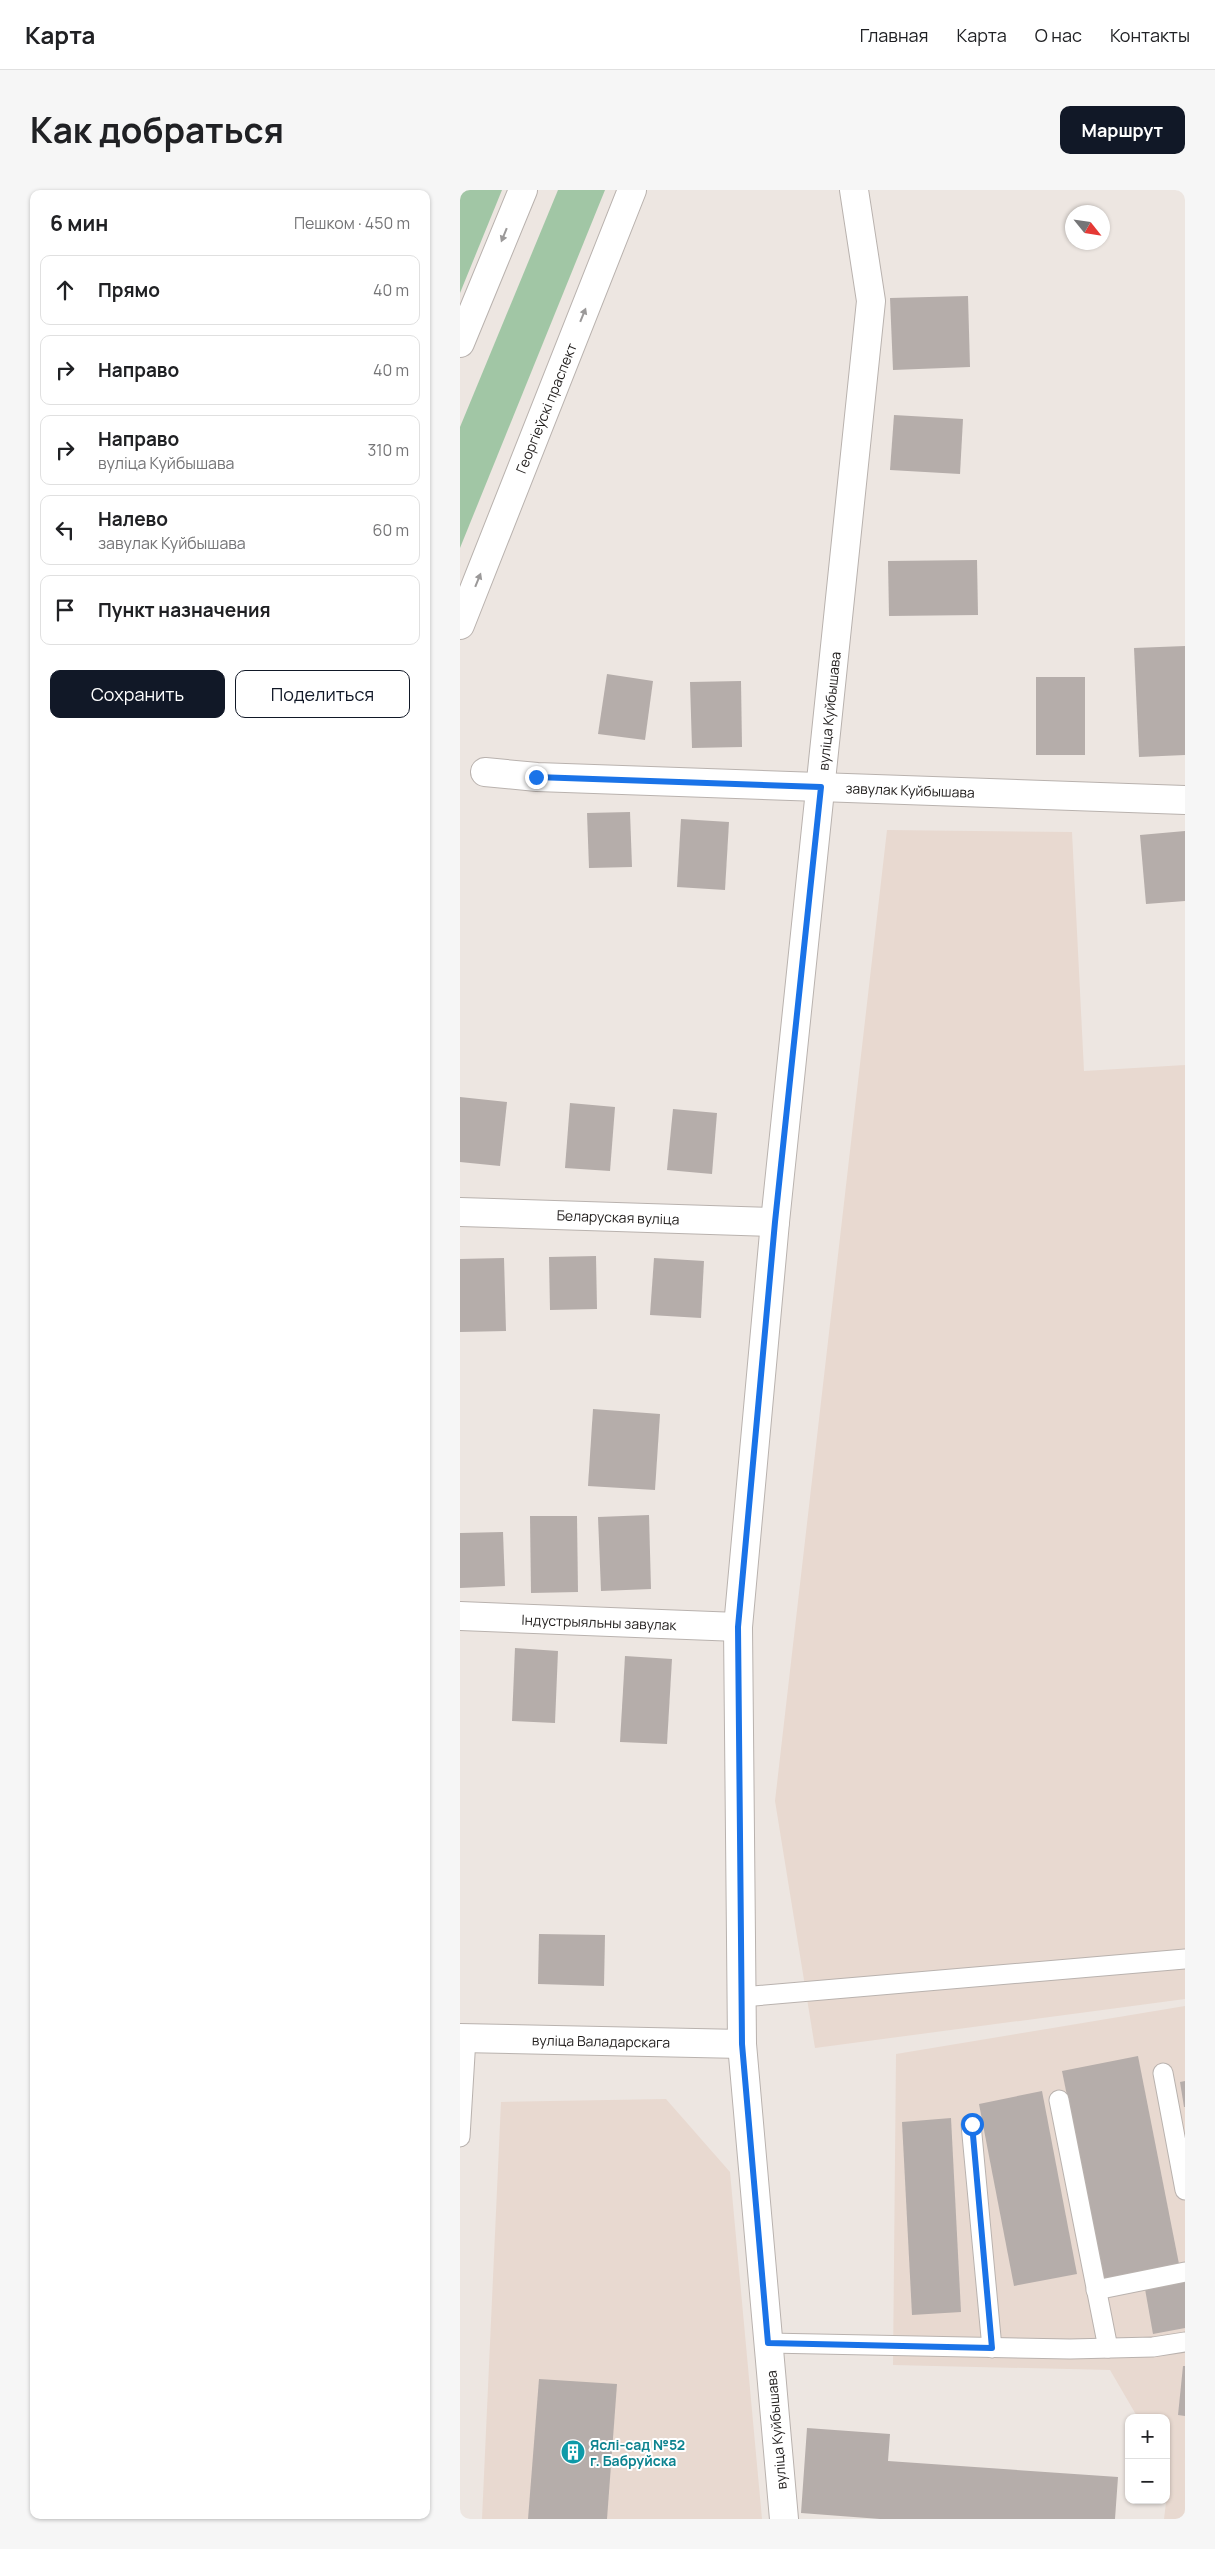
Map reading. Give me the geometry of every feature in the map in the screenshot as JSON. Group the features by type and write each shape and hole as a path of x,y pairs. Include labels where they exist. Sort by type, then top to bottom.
{"street":[{"path":"460,343 523,190"},
{"name":"Георгіеўскі праспект","path":"460,625 632,190"},
{"name":"вуліца Куйбышава","path":"784,2519 742,2044 738,1627 775,1222 871,301 854,190"},
{"name":"завулак Куйбышава","path":"485,772 536,777 1185,800"},
{"name":"Беларуская вуліца","path":"460,1212 775,1222"},
{"name":"Індустрыяльны завулак","path":"460,1616 738,1627"},
{"name":"вуліца Валадарскага","path":"463,2038 742,2044"}],"lane":[{"path":"742,1997 1185,1959"},
{"path":"460,2137 463,2038"},
{"path":"1163,2073 1185,2190"},
{"path":"1059,2100 1108,2348"},
{"path":"972,2124 992,2348"},
{"path":"1096,2290 1185,2272"},
{"path":"768,2343 992,2348 1108,2348 1153,2347 1185,2342"}],"shaded area":[{"path":"887,830 1072,832 1084,1071 1185,1065 1185,1999 815,2048 775,1801"},
{"path":"1185,2006 1185,2519 1164,2519 1166,2504 1170,2504 1170,2414 1136,2414 1110,2370 893,2365 896,2054"},
{"path":"666,2099 730,2172 762,2519 482,2519 501,2102"}],"green space":[{"path":"460,190 502,190 460,293"},
{"path":"558,190 605,190 460,548 460,427"}],"building":[{"path":"968,296 970,367 893,370 890,298"},
{"path":"894,415 963,419 960,474 890,470"},
{"path":"977,560 978,615 889,616 888,561"},
{"path":"1185,646 1185,755 1139,757 1134,648"},
{"path":"607,674 653,681 645,740 598,734"},
{"path":"1036,677 1085,677 1085,755 1036,755"},
{"path":"741,681 742,747 692,748 690,682"},
{"path":"630,812 632,867 589,868 587,813"},
{"path":"681,819 729,822 725,890 677,887"},
{"path":"1185,831 1185,901 1146,904 1140,835"},
{"path":"460,1097 507,1102 500,1166 460,1162"},
{"path":"570,1103 615,1107 610,1171 565,1168"},
{"path":"673,1109 717,1113 712,1174 667,1170"},
{"path":"596,1256 597,1309 550,1310 549,1257"},
{"path":"504,1258 506,1331 460,1332 460,1259"},
{"path":"654,1258 704,1261 701,1318 650,1315"},
{"path":"593,1409 660,1414 655,1490 588,1486"},
{"path":"649,1515 651,1589 601,1591 598,1517"},
{"path":"530,1516 577,1516 578,1592 531,1593"},
{"path":"503,1532 505,1586 460,1588 460,1533"},
{"path":"515,1648 558,1651 555,1723 512,1721"},
{"path":"625,1656 672,1659 667,1744 620,1742"},
{"path":"539,1934 605,1935 604,1986 538,1984"},
{"path":"1138,2056 1179,2264 1104,2279 1062,2071"},
{"path":"1185,2081 1185,2107 1184,2107 1180,2082"},
{"path":"1042,2091 1077,2274 1014,2286 979,2104"},
{"path":"951,2118 961,2312 912,2315 902,2122"},
{"path":"1185,2282 1185,2328 1153,2334 1145,2289"},
{"path":"1183,2366 1185,2366 1185,2416 1178,2415"},
{"name":"Яслі-сад №52 г. Бабруйска","path":"539,2379 617,2384 607,2519 528,2519"},
{"path":"807,2428 890,2434 888,2461 1118,2477 1115,2519 880,2519 801,2513"}],"place":[{"name":"Яслі-сад №52 г. Бабруйска","path":"573,2452"}],"route":[{"path":"536,777 821,787 775,1222 738,1627 742,2044 768,2343 992,2348 972,2124"}]}
